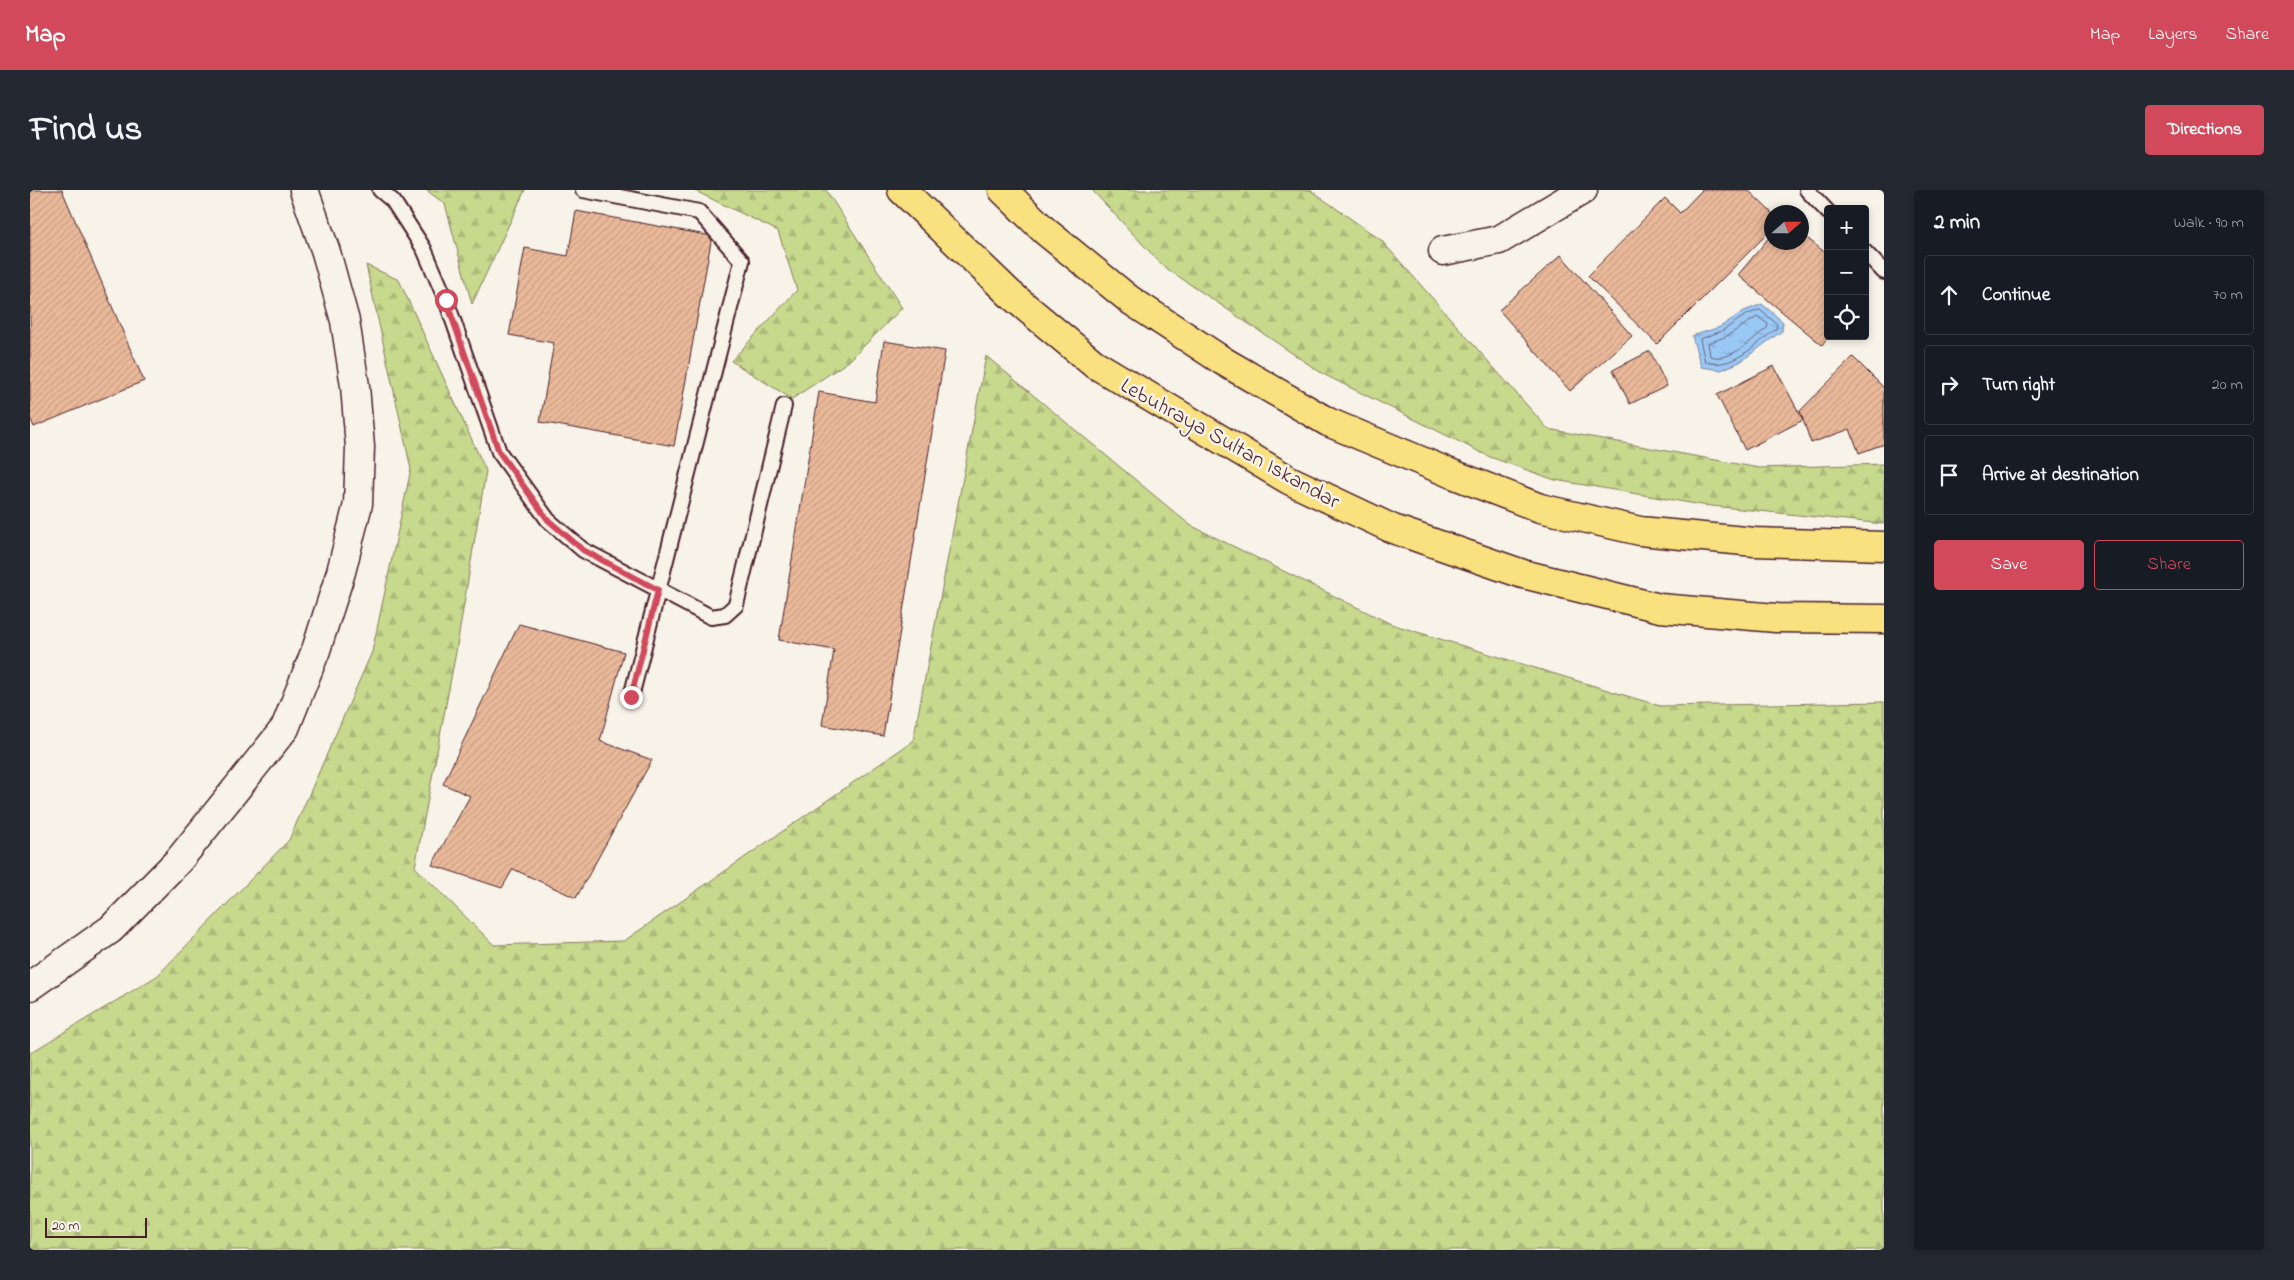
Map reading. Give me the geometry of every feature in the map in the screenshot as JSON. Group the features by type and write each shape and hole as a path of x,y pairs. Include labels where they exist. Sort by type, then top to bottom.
{"main road":[{"name":"Lebuhraya Sultan Iskandar","path":"902,190 1010,294 1093,363 1289,480 1393,529 1523,574 1660,608 1776,618 1884,618"},
{"path":"1003,190 1045,231 1130,300 1223,361 1328,422 1441,469 1540,508 1640,531 1755,542 1884,546"}],"street":[{"path":"30,986 111,929 179,860 286,728 316,650 341,572 358,504 360,447 355,386 345,321 326,252 304,190"},
{"path":"1443,251 1499,240 1583,190"}],"lane":[{"path":"380,190 393,201 424,249 446,300 499,452 548,520 583,550 711,617 725,615 736,605 784,406"},
{"path":"583,190 699,212 742,261 631,697"},
{"path":"1807,190 1824,208"},
{"path":"1869,256 1884,272"}],"green space":[{"path":"426,190 525,190 472,304 445,204"},
{"path":"693,190 826,190 902,308 849,361 792,399 731,361 797,290 778,231"},
{"path":"1092,190 1310,190 1381,240 1548,429 1759,468 1884,464 1884,524 1702,505 1555,480 1490,457 1323,374 1163,266"},
{"path":"366,265 399,280 486,471 456,652 415,867 494,945 624,941 913,741 986,356 1190,525 1391,624 1660,706 1884,702 1884,1250 30,1250 30,1053 157,976 289,840 372,652 411,469"}],"water":[{"path":"1762,304 1783,322 1782,331 1740,362 1721,370 1701,367 1692,336 1720,327 1744,311"}],"building":[{"path":"30,190 62,190 144,381 34,427 30,418"},
{"path":"1702,190 1748,190 1764,205 1764,237 1657,344 1588,276 1665,198 1680,213"},
{"path":"576,211 712,236 674,446 540,422 554,343 509,335 525,248 568,256"},
{"path":"1809,240 1824,252 1824,340 1826,340 1822,345 1738,275 1764,244 1764,250 1809,250"},
{"path":"1561,255 1632,336 1570,391 1499,310"},
{"path":"884,341 945,351 883,736 822,725 834,650 779,640 819,392 875,402"},
{"path":"1650,351 1667,386 1630,404 1613,370"},
{"path":"1853,357 1884,388 1884,444 1859,453 1850,429 1811,443 1800,411"},
{"path":"1774,366 1803,420 1745,450 1717,395"},
{"path":"519,624 624,652 600,741 652,760 576,898 513,869 502,888 432,865 470,796 443,784"}],"route":[{"path":"446,300 499,452 548,520 583,550 658,590 631,697"}]}
